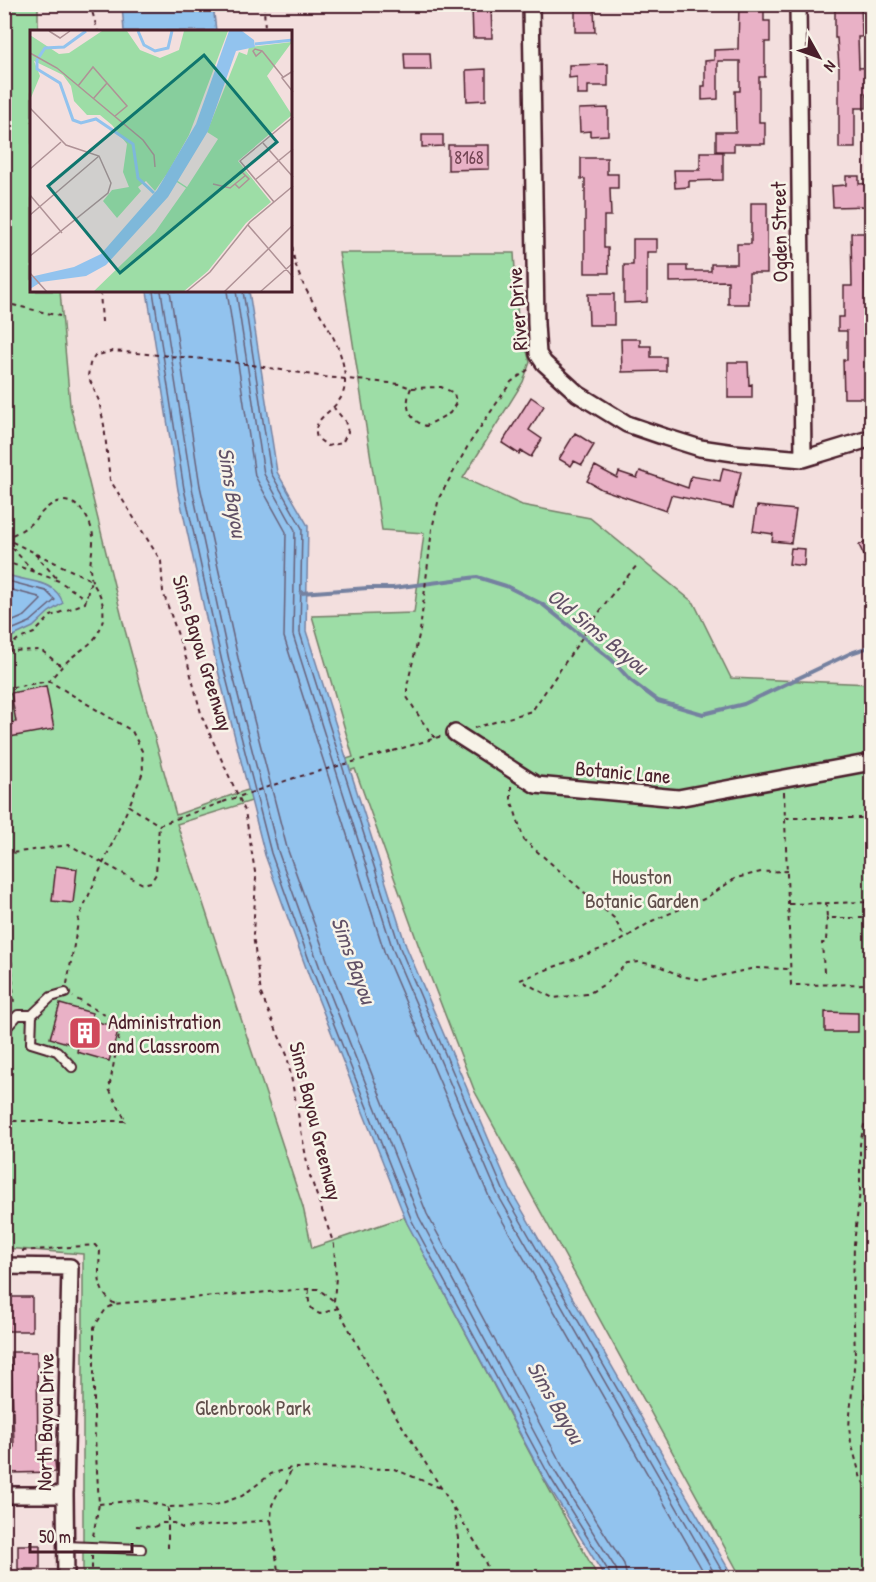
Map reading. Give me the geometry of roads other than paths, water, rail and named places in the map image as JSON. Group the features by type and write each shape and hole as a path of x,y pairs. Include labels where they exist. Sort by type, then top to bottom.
{"street":[{"name":"River Drive","path":"531,4 536,324 538,354 544,363 578,394 627,424 700,448 803,459 872,438"},
{"name":"Ogden Street","path":"798,4 803,459"},
{"name":"Botanic Lane","path":"455,733 536,785 678,798 872,762"},
{"name":"North Bayou Drive","path":"4,1266 70,1267 65,1495 66,1578"},
{"path":"4,1495 65,1495"}],"lane":[{"path":"65,993 51,997 32,1015 31,1043 57,1051 72,1067"},
{"path":"4,1042 7,1027 18,1014 32,1015"},
{"path":"66,1546 141,1549"}],"water":[{"path":"122,5 213,5 216,30 124,30"},
{"name":"Sims Bayou","path":"147,292 249,292 277,472 308,526 306,631 406,946 510,1189 733,1577 605,1577 545,1480 407,1223 309,976 265,855 216,663 178,490"},
{"path":"4,573 46,585 59,595 63,603 33,627 5,640"}],"waterway":[{"name":"Old Sims Bayou","path":"301,593 393,588 477,577 506,586 542,604 612,660 630,680 658,701 703,714 744,704 851,653 872,646"}],"place":[{"name":"Administration and Classroom","path":"85,1033"}],"park label":[{"name":"Houston Botanic Garden","path":"642,888"},
{"name":"Glenbrook Park","path":"253,1407"}]}
